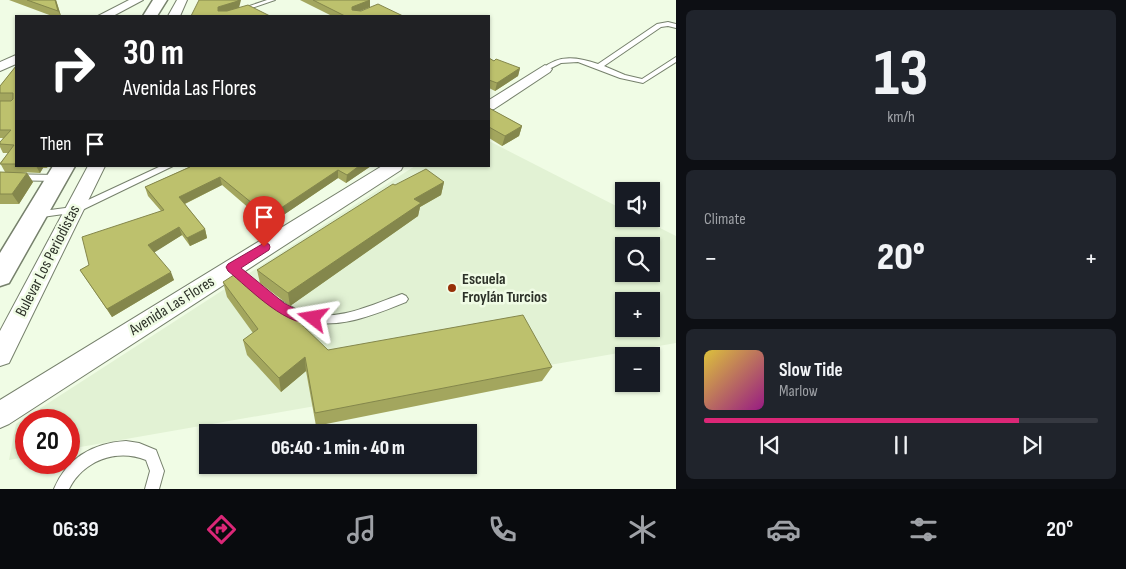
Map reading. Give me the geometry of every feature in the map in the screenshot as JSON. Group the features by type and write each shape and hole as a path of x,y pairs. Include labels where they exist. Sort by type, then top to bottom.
{"street":[{"path":"106,15 138,0"},
{"path":"151,15 160,0"},
{"path":"174,15 182,0"},
{"path":"0,67 15,60"},
{"path":"490,105 545,69"},
{"name":"Bulevar Los Periodistas","path":"0,355 96,167"},
{"name":"Avenida Las Flores","path":"0,415 237,272 394,167"},
{"name":"Bulevar Los Periodistas","path":"0,276 61,172"}],"lane":[{"path":"227,15 272,0"},
{"path":"598,67 659,25 668,24 676,26"},
{"path":"545,69 558,61 567,60 598,67 643,81 676,59"},
{"path":"35,215 75,210 167,167"},
{"path":"0,177 61,172"},
{"path":"265,294 294,315 338,319 362,315 402,299"},
{"path":"61,489 64,482 80,462 100,451 116,448 140,448 151,454 157,471 152,489"}],"shaded area":[{"name":"Escuela Froylán Turcios","path":"490,142 615,205 615,227 658,227 676,236 676,343 653,347 615,347 615,354 212,424 199,424 199,426 80,447 80,409 39,409 413,167 490,167"},
{"name":"Escuela Froylán Turcios","path":"15,429 15,459 9,460"}],"building":[{"path":"27,0 55,0 58,11"},
{"path":"199,0 238,0 218,7 218,11 227,11 248,5 268,15 192,15"},
{"path":"313,0 370,0 352,7 352,10 361,11 378,4 401,15 343,15"},
{"path":"490,59 520,68 497,83 490,80"},
{"path":"15,67 15,164 0,164 14,145 0,144 11,130 0,130 0,101 11,101 13,93 0,93 0,86"},
{"path":"490,109 522,126 505,136 490,128"},
{"path":"190,167 358,167 347,175 338,170 278,210 273,206 263,212 220,177 179,197 205,229 187,238 179,227 148,245 171,272 107,309 80,270 89,265 82,237 164,210 145,187"},
{"path":"426,169 444,182 414,199 421,203 288,293 257,270 393,184 395,185"},
{"path":"0,172 27,173 12,194 0,194"},
{"path":"240,271 275,299 328,350 523,315 552,367 315,413 305,357 279,378 243,340 258,329 223,282"}],"place":[{"name":"Escuela Froylán Turcios","path":"452,288"}],"route":[{"path":"264,247 232,267 294,315 313,318"}]}
